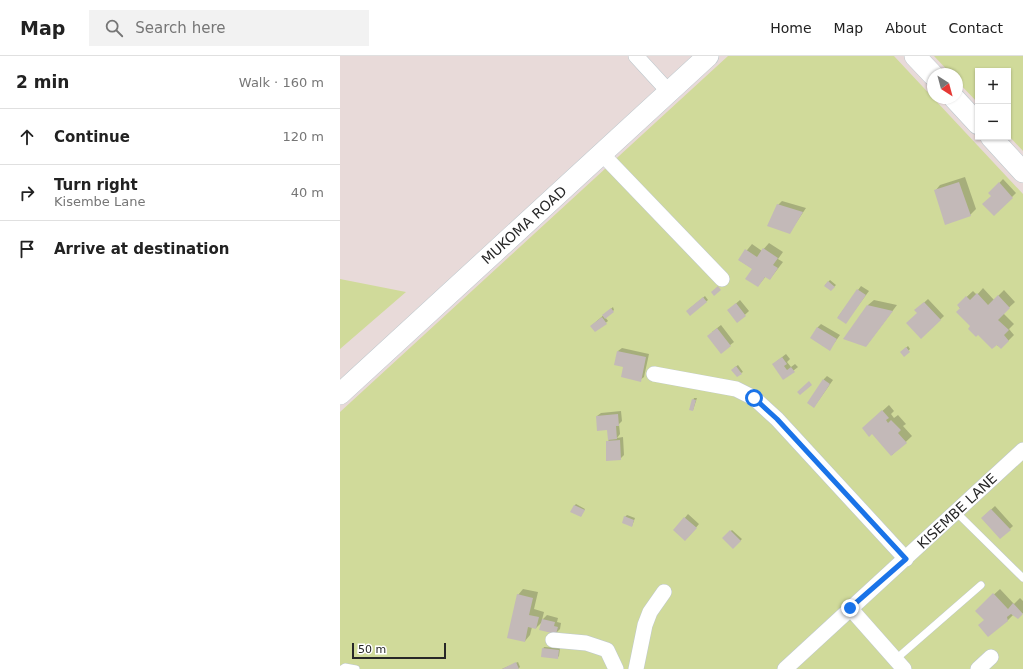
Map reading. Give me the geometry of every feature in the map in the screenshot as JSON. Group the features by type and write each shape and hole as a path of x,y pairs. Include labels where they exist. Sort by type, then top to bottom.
{"street":[{"path":"636,56 669,92"},
{"name":"MUKOMA ROAD","path":"340,394 708,56"},
{"path":"915,56 927,69"},
{"path":"960,104 975,121"},
{"path":"993,140 1023,172"},
{"path":"602,154 722,279"},
{"path":"654,374 736,389 754,398 777,419 906,559"},
{"name":"KISEMBE LANE","path":"784,669 906,559 1023,450"},
{"path":"636,669 645,625 650,612 664,592"},
{"path":"850,608 900,664"},
{"path":"553,640 586,643 607,650 616,669"},
{"path":"978,669 991,657"}],"lane":[{"path":"956,512 1023,578"},
{"path":"900,664 981,585"},
{"path":"342,669 345,667 356,669"}],"green space":[{"path":"728,56 894,56 927,91 927,104 939,104 1023,194 1023,669 340,669 340,412"},
{"path":"934,56 1023,56 1023,151 1011,138 1011,68 975,68 975,100 963,87 963,68 945,68"},
{"path":"340,279 406,292 340,349"}],"building":[{"path":"959,182 971,216 945,225 934,190"},
{"path":"999,182 1013,198 994,216 982,204 991,196 988,193"},
{"path":"777,204 803,212 790,234 767,226"},
{"path":"763,248 778,258 773,265 778,268 770,280 765,277 758,287 745,279 752,269 738,260 745,249 757,257"},
{"path":"828,281 835,287 831,291 824,286"},
{"path":"718,286 721,290 714,296 711,292"},
{"path":"857,289 866,295 846,324 837,318"},
{"path":"977,293 988,305 998,295 1010,308 998,320 1009,330 1004,335 1009,341 1001,349 997,345 992,349 978,335 976,337 968,329 970,326 956,312 960,308 957,305 966,296 970,300"},
{"path":"703,297 707,302 690,316 686,311"},
{"path":"924,302 941,320 921,339 906,323 917,313 914,310"},
{"path":"736,303 746,316 737,323 727,310"},
{"path":"867,305 893,311 866,347 843,339"},
{"path":"611,308 614,312 605,319 602,315"},
{"path":"602,317 607,324 595,332 590,326"},
{"path":"817,327 837,339 830,351 810,338"},
{"path":"717,328 731,346 721,354 707,336"},
{"path":"906,347 910,352 904,357 900,352"},
{"path":"617,351 646,357 641,382 621,377 623,367 614,365"},
{"path":"782,357 787,364 784,366 787,370 791,367 795,372 783,380 772,364"},
{"path":"736,366 742,374 737,377 731,370"},
{"path":"823,379 830,384 814,408 807,403"},
{"path":"809,381 812,385 800,395 797,392"},
{"path":"692,399 696,400 693,411 689,410"},
{"path":"882,410 889,418 886,420 888,423 891,420 901,430 898,433 907,443 891,456 872,434 869,437 862,428"},
{"path":"618,414 619,426 616,426 617,439 608,440 607,430 597,431 596,416"},
{"path":"620,440 621,460 606,461 606,441"},
{"path":"574,505 585,510 581,517 570,512"},
{"path":"991,509 1011,530 1000,539 981,518"},
{"path":"624,516 634,520 632,527 622,523"},
{"path":"684,517 697,528 685,541 673,530"},
{"path":"730,530 741,541 733,549 722,538"},
{"path":"993,593 1008,609 1013,603 1023,614 1018,619 1011,614 1007,617 1008,621 988,637 978,625 984,620 975,611"},
{"path":"517,594 533,598 529,615 539,617 536,629 528,627 525,642 507,638"},
{"path":"542,619 555,622 554,626 558,627 556,634 539,630"},
{"path":"542,648 559,650 558,659 541,657"},
{"path":"516,662 519,669 502,669"}],"route":[{"path":"754,398 770,411 906,559 850,608"}]}
